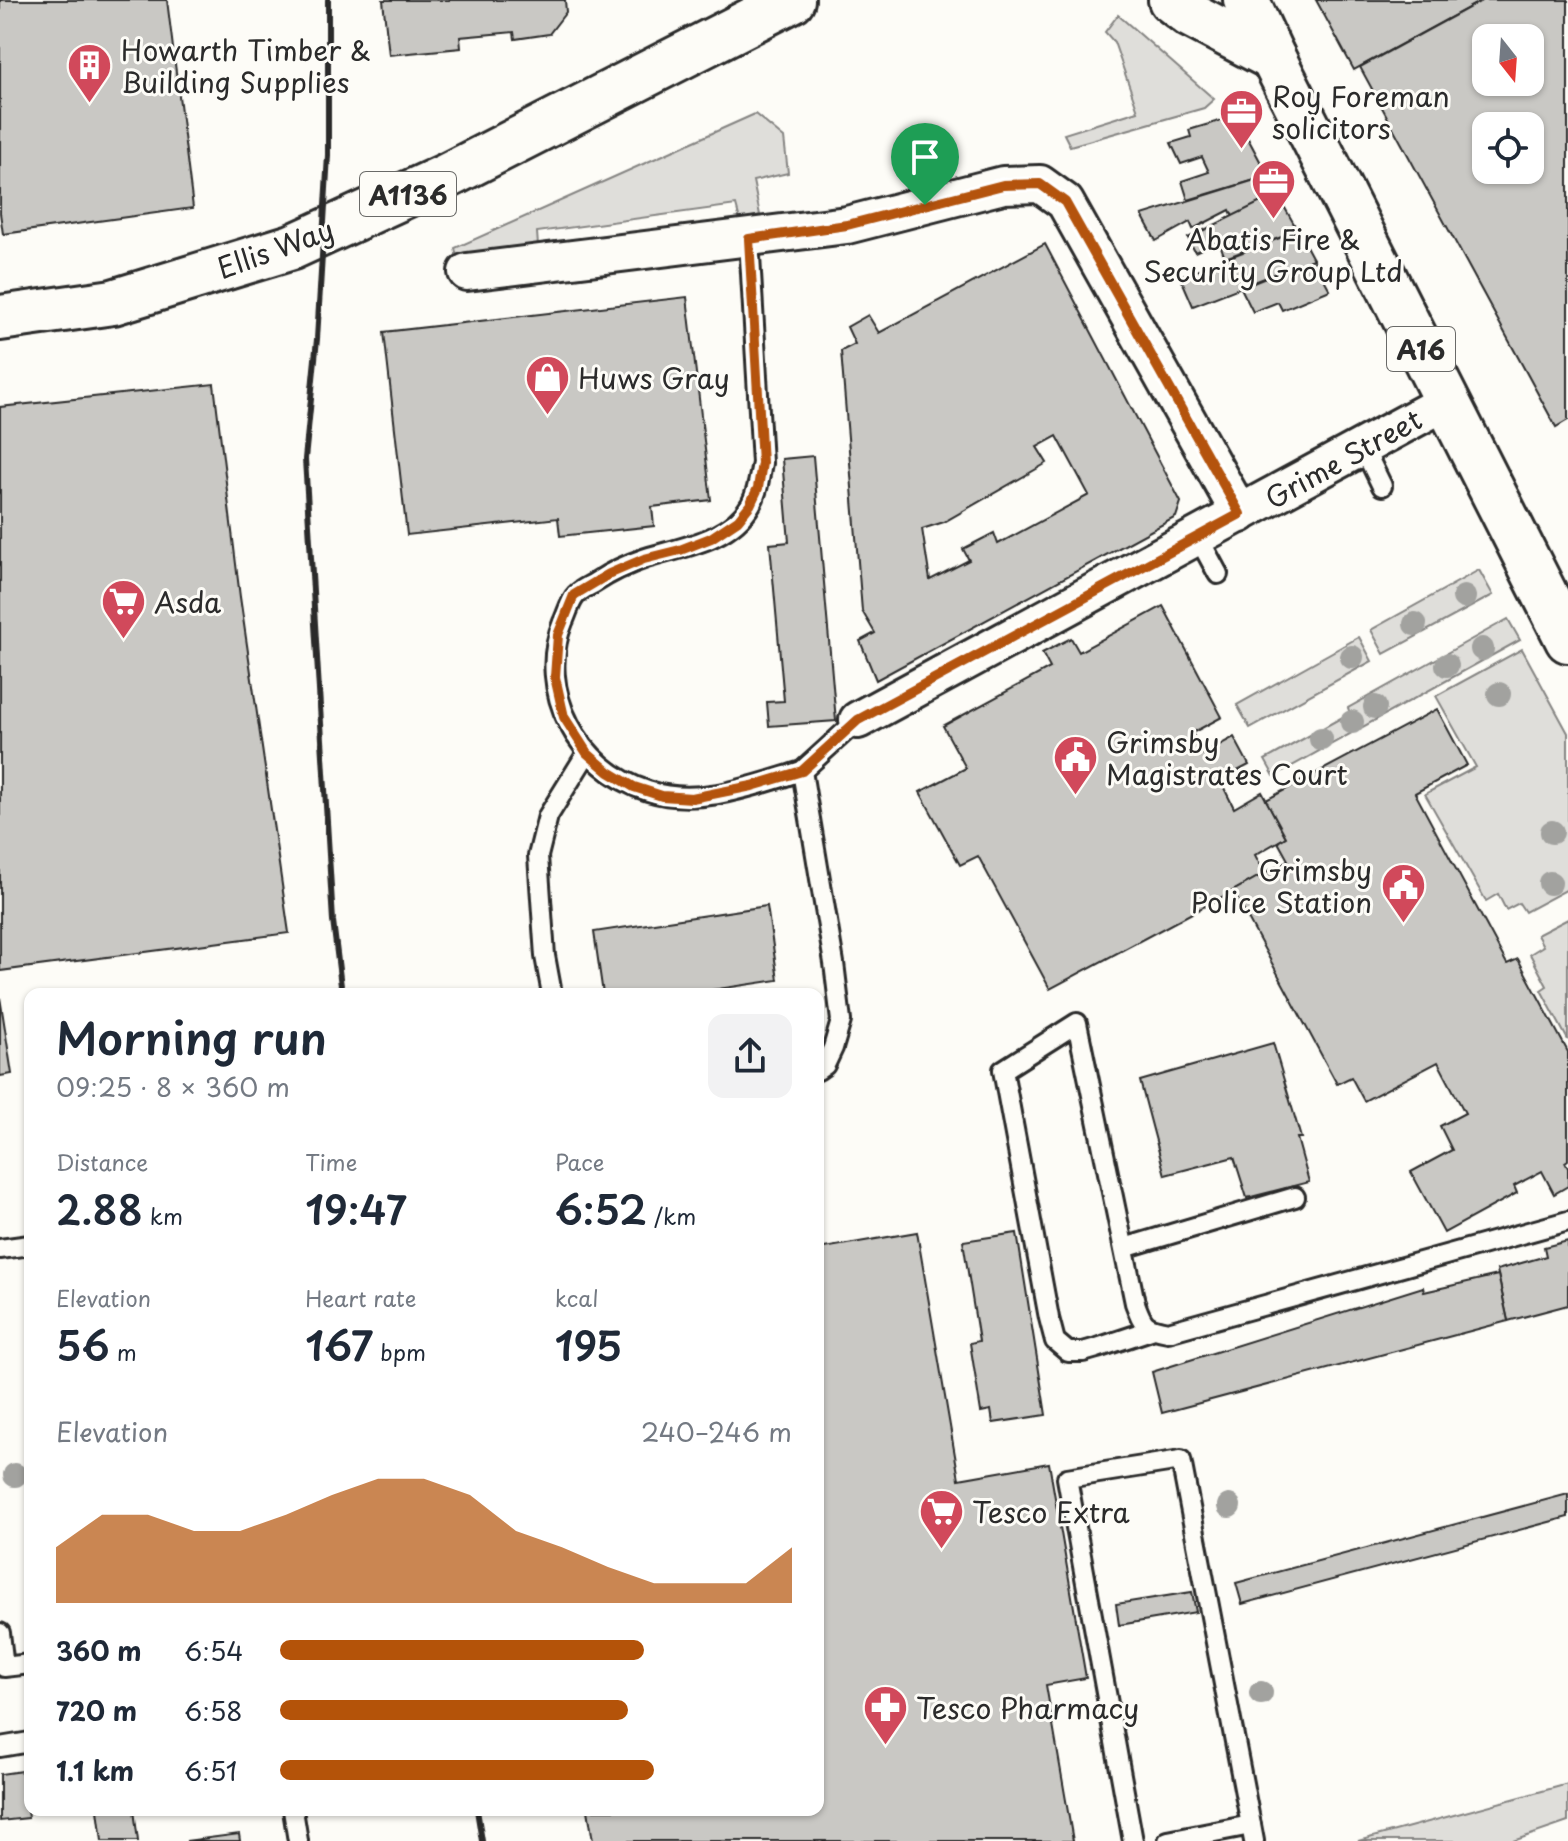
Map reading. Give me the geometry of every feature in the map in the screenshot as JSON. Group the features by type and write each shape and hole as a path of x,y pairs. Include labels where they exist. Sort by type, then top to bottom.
{"main road":[{"path":"1171,0 1189,14 1273,58"},
{"name":"A16","path":"1246,0 1568,640"},
{"name":"Ellis Way","path":"0,318 113,302 292,247 445,177 769,6"}],"street":[{"path":"467,272 847,225 1003,185 1040,184 1065,202 1240,514"},
{"name":"Grime Street","path":"858,720 1447,401"}],"lane":[{"path":"749,239 762,463 758,488 738,520 711,538 633,564 574,595 558,635 555,677 564,717 587,753 609,772 634,787 662,796 692,798 802,771 858,720"},
{"path":"1363,447 1382,486"},
{"path":"1198,537 1218,574"},
{"path":"551,988 545,956 538,856 548,816 587,753"},
{"path":"802,771 841,1021 824,1066"},
{"path":"1154,1329 1083,1352 1068,1352 1055,1341 1003,1070 1077,1023 1135,1303 1143,1322 1154,1329 1168,1332 1568,1221"},
{"path":"1124,1248 1295,1197"},
{"path":"0,1249 24,1246"},
{"path":"1133,1841 1067,1478 1181,1460 1252,1833 1168,1841"},
{"path":"0,1633 4,1667 24,1665"},
{"path":"0,1747 24,1743"},
{"path":"294,1816 298,1841"}],"shaded area":[{"path":"1118,15 1214,99 1204,108 1070,146 1064,134 1138,111 1114,42 1105,32"},
{"path":"755,114 784,138 788,173 753,181 760,215 740,220 736,205 537,232 538,246 457,258 455,248"},
{"path":"1479,570 1493,595 1384,654 1371,630"},
{"path":"1508,619 1520,640 1274,776 1265,760 1350,713 1348,708"},
{"path":"1359,637 1372,661 1250,728 1237,705"},
{"path":"1522,649 1568,733 1568,889 1525,912 1519,903 1506,910 1498,894 1486,901 1425,794 1476,767 1436,696"},
{"path":"1568,919 1568,1040 1541,990 1547,986 1530,954 1543,946 1537,935"},
{"path":"1568,1784 1568,1822 1513,1841 1358,1841"}],"building":[{"name":"Howarth Timber & Building Supplies","path":"0,0 167,0 193,208 3,234 0,213"},
{"path":"383,0 565,0 566,12 549,34 515,39 514,32 460,37 461,48 389,55"},
{"path":"1316,0 1483,0 1354,70"},
{"path":"1483,0 1568,0 1568,420 1556,427 1360,67"},
{"path":"1236,116 1268,176 1188,200 1182,181 1209,172 1202,157 1181,164 1171,143 1191,137 1189,130"},
{"path":"1268,176 1277,194 1233,217 1230,210 1193,229 1190,222 1156,241 1142,215"},
{"path":"1277,194 1298,231 1225,258 1219,241 1195,252 1188,238"},
{"path":"1298,231 1313,259 1193,306 1180,276"},
{"path":"1045,244 1181,502 1176,517 876,680 860,641 875,633 862,611 841,351 855,344 847,327 868,315 879,333","holes":["1057,436 1089,495 998,544 994,533 963,549 969,560 930,580 922,529 944,522 1047,463 1037,447"]},
{"path":"1313,259 1330,290 1282,310 1278,302 1253,312 1241,288"},
{"name":"Huws Gray","path":"687,297 711,500 652,507 654,526 560,536 558,518 407,535 384,332"},
{"name":"Asda","path":"214,384 240,597 289,933 0,971 0,407"},
{"path":"813,456 836,721 769,726 767,702 784,701 770,544 789,542 782,459"},
{"name":"Grimsby Magistrates Court","path":"1163,606 1222,717 1192,733 1203,754 1234,737 1249,765 1220,780 1234,808 1262,792 1286,837 1255,855 1265,874 1050,989 978,856 960,865 920,792 966,768 943,726 1050,668 1042,653 1071,638 1079,652"},
{"name":"Grimsby Police Station","path":"1437,709 1467,765 1415,793 1507,964 1518,959 1568,1052 1568,1160 1565,1162 1568,1186 1554,1194 1542,1171 1514,1186 1517,1193 1444,1233 1411,1172 1452,1150 1440,1126 1465,1113 1438,1062 1364,1101 1351,1077 1337,1084 1233,891 1288,860 1278,842 1286,837 1266,800"},
{"path":"767,906 778,980 725,988 602,988 594,932"},
{"path":"0,997 12,1074 0,1076"},
{"path":"1273,1043 1301,1138 1297,1138 1309,1182 1247,1198 1234,1157 1165,1175 1140,1081"},
{"name":"Tesco Extra","path":"917,1232 959,1479 1049,1463 1086,1678 1046,1685 1073,1841 593,1841 589,1816 824,1816 824,1248"},
{"path":"1017,1233 1046,1415 993,1423 991,1410 981,1412 970,1343 979,1341 963,1241"},
{"path":"1568,1241 1568,1305 1508,1321 1497,1270 1546,1256 1544,1247"},
{"path":"1498,1275 1508,1321 1162,1413 1152,1372 1423,1287 1424,1292"},
{"path":"1568,1494 1568,1517 1242,1604 1236,1583"},
{"path":"1192,1592 1196,1612 1119,1625 1116,1604"},
{"path":"22,1771 24,1816 28,1818 0,1821 0,1774"},
{"path":"99,1816 135,1816 138,1841 102,1841"},
{"path":"239,1834 240,1841 186,1841"}],"railway":[{"path":"328,0 328,155 317,339 305,459 333,921 341,988"},
{"path":"478,1816 482,1841"}],"place":[{"name":"Howarth Timber & Building Supplies","path":"90,104"},
{"name":"Roy Foreman solicitors","path":"1241,150"},
{"name":"Abatis Fire & Security Group Ltd","path":"1273,220"},
{"name":"Huws Gray","path":"547,416"},
{"name":"Asda","path":"123,640"},
{"name":"Grimsby Magistrates Court","path":"1075,796"},
{"name":"Grimsby Police Station","path":"1403,924"},
{"name":"Tesco Extra","path":"941,1550"},
{"name":"Tesco Pharmacy","path":"885,1746"}],"route":[{"path":"1040,184 1065,202 1240,514 858,720 802,771 752,786 692,798 662,796 634,787 609,772 587,753 564,717 555,677 558,635 574,595 609,574 644,559 711,538 738,520 750,505 758,488 762,463 749,239 847,225 925,205 1003,185 1040,184"}]}
